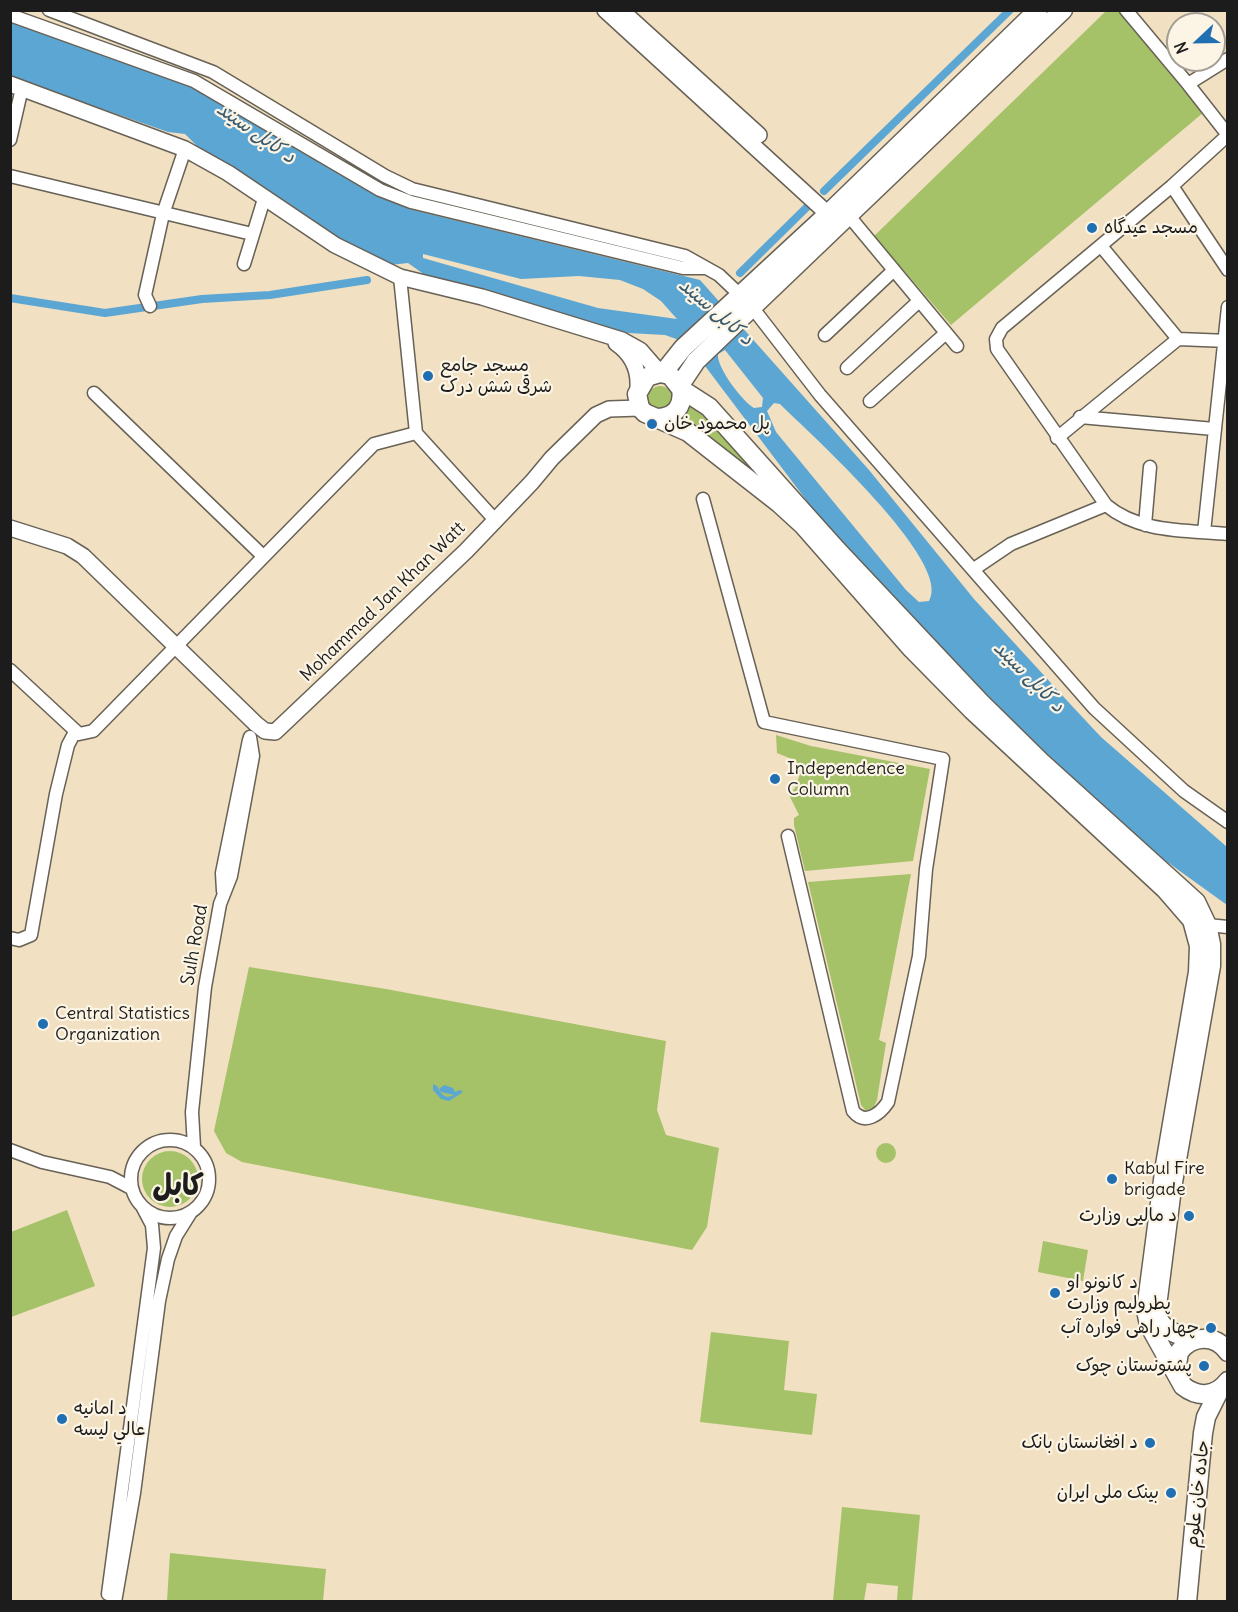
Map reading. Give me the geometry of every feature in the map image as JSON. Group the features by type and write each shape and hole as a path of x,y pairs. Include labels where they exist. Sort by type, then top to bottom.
{"highway":[{"path":"837,212 1047,27 1063,10"},
{"path":"1047,27 1033,15 837,212 690,355 661,373 647,377 638,387 637,394 648,413 688,432 780,504 803,525 898,633 972,710 1037,773 1125,850 1192,920 1199,946 1198,972 1165,1165 1146,1310 1149,1325 1176,1371 1178,1379 1190,1391 1205,1395 1224,1385"},
{"path":"648,413 672,415 678,410 682,396 680,387 690,355"},
{"path":"661,373 709,407 837,550 980,702 1041,762 1196,902 1207,925 1211,944 1211,966 1172,1188 1156,1314 1159,1322 1168,1331 1194,1340 1210,1339 1218,1342 1227,1352"},
{"path":"1176,1371 1179,1352 1194,1340"},
{"name":"جادہ خان علوم","path":"1187,1602 1203,1433 1206,1417 1224,1385"},
{"name":"جادہ خان علوم","path":"1177,1602 1198,1417 1190,1391"}],"main road":[{"path":"605,10 798,184 837,212"},
{"path":"621,10 837,212"},
{"path":"16,86 185,149 228,173 335,245 400,277 482,297 622,340 640,350 661,373"},
{"path":"603,336 622,347 632,359 638,373 638,387"},
{"name":"Mohammad Jan Khan Watt","path":"253,731 275,732 495,520 552,458 600,412 609,409 648,413"},
{"path":"10,528 67,546 83,556 176,645 253,731"}],"street":[{"path":"49,10 213,72 385,176 442,204"},
{"path":"1126,10 1227,135 1172,186 1002,328 996,339 997,349 1106,505 1121,518 1144,525 1227,534"},
{"path":"10,15 194,81 380,190 685,256 706,268 974,569 1094,708 1184,792 1226,820"},
{"path":"1188,84 1227,59"},
{"path":"10,140 16,86"},
{"path":"150,306 145,295 163,214 185,149"},
{"path":"10,176 252,234"},
{"path":"1172,186 1227,270"},
{"path":"244,264 264,199"},
{"path":"837,212 894,270 957,346"},
{"path":"1101,246 1178,339"},
{"path":"825,335 894,270"},
{"path":"400,277 416,433 495,520"},
{"path":"847,368 919,301"},
{"path":"1204,532 1214,429 1226,341 1227,307"},
{"path":"870,401 946,333"},
{"path":"1057,438 1178,339 1226,341"},
{"path":"94,393 263,556"},
{"path":"1080,417 1214,429"},
{"path":"10,670 75,732 86,734 93,731 374,444 416,433"},
{"path":"1144,525 1150,467"},
{"path":"703,499 764,722 943,759 926,869 919,956 888,1102 880,1114 867,1119 857,1116 851,1105 788,836"},
{"path":"974,569 1011,544 1106,505"},
{"name":"Sulh Road","path":"194,1147 192,1112 205,987 224,892 222,873 253,731"},
{"path":"10,938 19,940 31,935 56,794 68,745 75,732"},
{"path":"1207,925 1227,927"},
{"path":"107,1602 116,1572 137,1475 159,1301 168,1259 176,1236 191,1212 202,1201 209,1184 207,1166 194,1147 182,1141 169,1139 157,1141 140,1152 132,1169 132,1188 152,1225 154,1248 116,1572 115,1602"},
{"path":"14,1152 42,1162 110,1177 132,1188"},
{"path":"143,1208 158,1216 175,1218 191,1212"}],"green space":[{"path":"1106,11 1121,11 1166,66 1166,72 1171,72 1204,112 951,325 874,236"},
{"path":"660,386 665,387 671,393 671,403 665,409 660,410 655,409 649,403 648,398 649,393 655,387"},
{"path":"692,403 699,409 777,492 683,414"},
{"path":"776,735 811,746 930,769 913,861 805,871 794,825 794,818 799,815 789,795 795,788 800,774 794,760 777,753"},
{"path":"911,874 879,1040 886,1043 877,1100 872,1111 867,1112 861,1105 808,882"},
{"path":"249,967 386,989 666,1041 657,1110 666,1135 719,1148 707,1227 692,1250 242,1162 226,1153 214,1131"},
{"path":"886,1143 893,1146 896,1153 893,1160 886,1163 879,1160 876,1153 879,1146"},
{"path":"170,1151 185,1156 193,1164 198,1179 193,1194 185,1202 170,1207 155,1202 147,1194 142,1179 147,1164 155,1156"},
{"path":"67,1210 95,1286 11,1317 11,1232"},
{"path":"1043,1241 1088,1250 1083,1281 1038,1272"},
{"path":"711,1332 789,1341 784,1390 817,1394 812,1435 700,1422"},
{"path":"842,1507 920,1515 912,1601 897,1601 898,1586 867,1583 864,1601 833,1601"},
{"path":"170,1553 326,1569 323,1601 167,1601"}],"water":[{"name":"د کابل سيند","path":"10,22 191,84 340,175 409,209 700,280 869,470 974,599 1072,706 1101,737 1227,847 1227,905 1127,833 1009,720 831,533 693,350 682,341 665,335 628,333 425,275 408,263 390,265 306,223 278,196 258,189 206,155 185,134 168,132 11,77","holes":["423,254 521,279 579,276 620,280 643,289 661,301 677,319 598,308 423,258","725,350 763,398 762,407 754,408 737,392 721,367 718,354","774,403 780,404 874,498 920,558 931,582 929,601 919,602 906,590 776,432 767,411"]},
{"path":"433,1084 437,1086 441,1093 445,1096 454,1095 441,1092 439,1089 444,1085 453,1088 455,1092 460,1090 463,1092 449,1101 441,1099 433,1090"}],"waterway":[{"path":"824,191 1010,10"},
{"path":"740,273 807,207"},
{"path":"10,298 105,313 202,299 270,295 367,280"}],"place":[{"name":"مسجد عیدگاه","path":"1092,228"},
{"name":"مسجد جامع شرقی شش درک","path":"428,376"},
{"name":"پل محمود خان","path":"652,424"},
{"name":"Independence Column","path":"775,779"},
{"name":"Central Statistics Organization","path":"43,1024"},
{"name":"Kabul Fire brigade","path":"1112,1179"},
{"name":"د مالیی وزارت","path":"1189,1216"},
{"name":"د کانونو او پطرولیم وزارت","path":"1055,1293"},
{"name":"چهار راهی فواره آب","path":"1211,1328"},
{"name":"پشتونستان چوک","path":"1204,1366"},
{"name":"د امانیه عالي لیسه","path":"62,1419"},
{"name":"د افغانستان بانک","path":"1150,1443"},
{"name":"بینک ملی ایران","path":"1171,1493"}],"district":[{"name":"کابل","path":"178,1186"}]}
